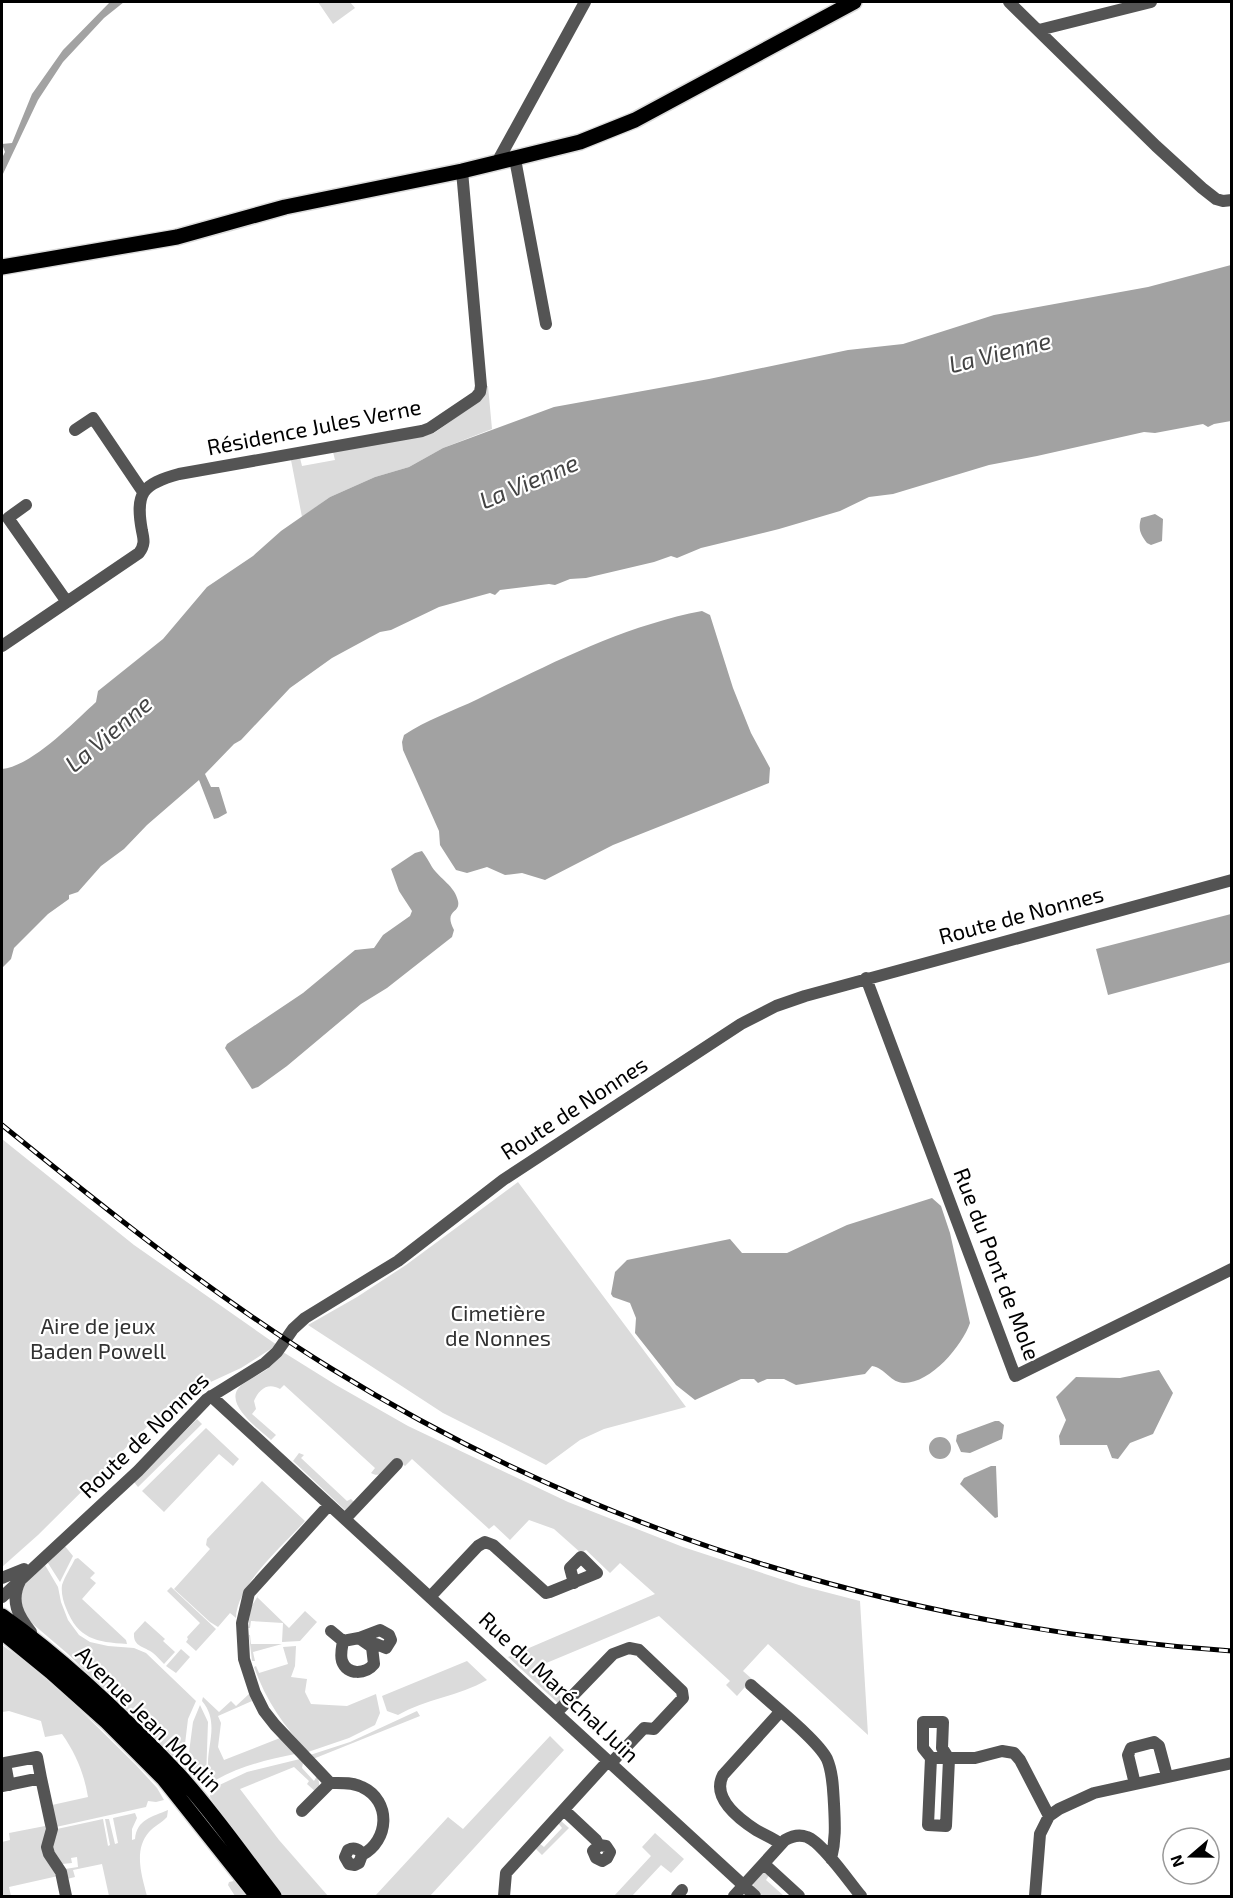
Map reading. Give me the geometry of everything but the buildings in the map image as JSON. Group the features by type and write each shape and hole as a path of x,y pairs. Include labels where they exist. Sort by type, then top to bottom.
{"main road":[{"path":"2,267 165,239 285,207 462,171 580,142 635,120 854,2"},
{"name":"Avenue Jean Moulin","path":"2,1616 44,1647 87,1684 178,1774 205,1805 274,1896"},
{"name":"Avenue Jean Moulin","path":"2,1632 107,1722 164,1779 257,1896"}],"street":[{"path":"546,324 507,161 500,156 585,2"},
{"path":"1010,2 1156,146 1202,188 1216,199 1232,200"},
{"path":"1039,30 1151,2"},
{"name":"Résidence Jules Verne","path":"143,492 159,481 179,474 422,431 476,397 481,386 462,171"},
{"path":"2,646 139,553 143,547 139,501 143,492 93,418 75,430"},
{"path":"26,505 8,518 67,602"},
{"name":"Route de Nonnes","path":"2,1586 23,1574 43,1558 138,1472 211,1396 265,1363 305,1318 398,1261 503,1180 741,1024 776,1006 866,978 1232,880"},
{"name":"Rue du Pont de Mole","path":"866,978 1015,1376 1232,1269"},
{"name":"Rue du Maréchal Juin","path":"211,1396 755,1896"},
{"path":"345,1519 397,1464"},
{"path":"329,1505 249,1593 242,1623 244,1659 255,1693 264,1711 275,1725 330,1783 360,1785 372,1793 380,1804 384,1823 381,1836 371,1849 362,1855"},
{"path":"430,1597 478,1546 485,1542 492,1545 546,1593 573,1583"},
{"path":"23,1574 15,1595 16,1609 22,1621 44,1647"},
{"name":"Route de Nonnes","path":"2,1578 23,1574"},
{"name":"Route de Nonnes","path":"2,1597 23,1574"},
{"path":"332,1631 343,1641"},
{"path":"374,1631 378,1646 374,1664 369,1670 359,1673 348,1669 342,1661 343,1641 359,1638 374,1631"},
{"path":"359,1638 378,1646"},
{"path":"2,1640 51,1672"},
{"path":"504,1896 506,1873 609,1762 644,1728 654,1729 683,1698 682,1691 648,1658 634,1648 613,1654 556,1713"},
{"path":"751,1685 816,1744 829,1765 836,1827 831,1859"},
{"path":"780,1712 723,1775 719,1787 723,1799 748,1825 781,1844"},
{"path":"923,1722 943,1722 942,1748 949,1760 946,1826 928,1826 931,1758 923,1748 923,1722"},
{"path":"1135,1784 1128,1755 1131,1749 1154,1742 1159,1746 1167,1776"},
{"path":"931,1758 949,1760 975,1758 1002,1751 1014,1753 1020,1760 1049,1816"},
{"path":"41,1778 5,1785 5,1763 37,1757 51,1829 47,1847 61,1872 66,1896"},
{"path":"1035,1896 1040,1834 1049,1816 1059,1809 1082,1797 1232,1763"},
{"path":"302,1811 330,1783"},
{"path":"564,1810 599,1845"},
{"path":"734,1896 781,1844 796,1836 809,1837 815,1841 861,1896"},
{"path":"764,1864 799,1896"}],"green space":[{"path":"318,2 350,2 355,8 333,24"},
{"path":"488,386 492,429 443,448 409,467 375,477 330,497 302,517 291,460 300,458 302,466 335,460 333,452 434,433 478,402"},
{"name":"Aire de jeux Baden Powell","path":"2,1139 134,1245 277,1345 241,1368 176,1398 38,1535 2,1567"},
{"name":"Cimetière de Nonnes","path":"518,1182 686,1407 604,1429 580,1440 546,1465 443,1413 308,1325 406,1265"},
{"path":"283,1352 408,1426 568,1502 683,1547 802,1586 860,1601 868,1735 768,1644 743,1671 752,1679 737,1696 726,1685 730,1681 659,1616 532,1669 564,1700 560,1705 508,1657 655,1594 620,1563 610,1573 586,1550 581,1553 554,1529 529,1520 510,1540 494,1525 489,1529 412,1459 405,1466 401,1463 382,1474 371,1473 375,1468 284,1385 280,1389 272,1386 264,1388 254,1401 256,1409 252,1414 276,1435 271,1440 242,1413 235,1397 238,1389 270,1367"},
{"path":"197,1419 202,1424 138,1487 134,1482"},
{"path":"206,1428 239,1459 233,1466 219,1454 164,1512 142,1491"},
{"path":"299,1453 304,1455 301,1458 347,1501 351,1499 354,1502 346,1511 293,1461"},
{"path":"262,1481 305,1521 252,1579 238,1605 236,1618 230,1613 218,1627 174,1589 210,1549 206,1545 207,1539"},
{"path":"64,1545 73,1556 60,1582 46,1560"},
{"path":"78,1558 95,1573 90,1578 96,1583 82,1599 126,1640 127,1644 106,1642 89,1637 76,1626 71,1618 63,1599 62,1585 75,1559"},
{"path":"45,1565 58,1587 68,1620 79,1635 90,1642 134,1648 146,1653 196,1701 188,1719 185,1744 179,1765 68,1654 27,1619 20,1603 24,1585"},
{"path":"171,1587 216,1629 196,1651 186,1642 187,1637 200,1623 167,1591"},
{"path":"257,1597 289,1628 305,1611 317,1622 300,1641 282,1642 283,1623 251,1621 250,1628 248,1628 251,1607"},
{"path":"145,1621 165,1639 163,1641 175,1652 164,1664 135,1641 134,1633"},
{"path":"249,1635 251,1644 282,1644 253,1652 255,1661 252,1661"},
{"path":"2,1645 70,1700 136,1765 157,1788 164,1800 148,1801 146,1807 56,1827 52,1805 88,1797 82,1772 62,1734 45,1737 41,1721 9,1711 2,1712"},
{"path":"296,1646 295,1666 291,1677 307,1679 305,1692 311,1704 347,1706 376,1694 380,1713 375,1725 349,1738 308,1752 276,1712 254,1667 256,1666 259,1673 288,1664 283,1647"},
{"path":"181,1649 190,1657 176,1673 166,1666"},
{"path":"467,1661 487,1680 398,1715 387,1711 382,1696"},
{"path":"249,1694 252,1701 218,1716 221,1723 218,1747 224,1760 280,1738 295,1754 243,1767 214,1781 209,1771 208,1761 211,1721 202,1701 203,1697 219,1712 231,1701 236,1706"},
{"path":"200,1705 208,1722 206,1778 203,1785 184,1769 188,1760 193,1722"},
{"path":"417,1711 420,1716 313,1759 310,1755 350,1742"},
{"path":"550,1736 564,1750 430,1896 375,1896 448,1817 463,1829"},
{"path":"300,1759 303,1763 302,1768 314,1781 317,1776 319,1784 316,1792 307,1784 309,1781 294,1767 240,1789 279,1840 328,1896 283,1896 228,1825 210,1797 211,1789 247,1772"},
{"path":"168,1810 167,1817 149,1832 141,1847 140,1863 147,1896 109,1896 102,1864 73,1870 75,1877 67,1879 65,1869 78,1867 77,1857 71,1858 72,1863 62,1864 52,1848 57,1829 103,1819 108,1846 110,1845 105,1819 109,1819 115,1844 118,1843 113,1818 135,1813 137,1818 132,1829 132,1840 135,1839 136,1832 142,1823"},
{"path":"560,1820 569,1828 542,1855 535,1848 539,1843 544,1847 562,1828 558,1823"},
{"path":"45,1826 58,1876 9,1887 11,1896 2,1896 2,1842 10,1840 9,1833"},
{"path":"655,1833 684,1859 671,1873 661,1865 632,1896 614,1896 651,1856 642,1847"},
{"path":"762,1873 770,1874 766,1880 784,1896 762,1896 754,1888 753,1883"},
{"path":"234,1881 248,1896 235,1896 228,1885 229,1882"}],"water":[{"path":"110,2 124,2 104,18 63,62 38,100 2,176 2,158 5,152 2,144 12,143 32,94 63,50"},
{"name":"La Vienne","path":"1231,265 1231,421 1208,427 1203,424 1155,433 1144,432 989,465 893,494 869,497 840,511 701,548 677,558 671,556 586,578 570,579 555,585 500,590 495,595 490,593 439,607 391,630 380,632 332,658 290,688 205,774 211,787 219,787 227,813 214,819 199,780 147,825 124,849 101,866 78,892 69,895 69,899 48,914 14,948 11,959 2,968 2,769 26,760 52,742 96,702 98,691 163,639 207,587 253,556 281,531 330,497 375,477 409,467 443,448 554,407 709,379 848,350 903,344 994,315 1148,287"},
{"path":"1155,514 1163,519 1162,541 1151,545 1141,534 1140,522 1141,518"},
{"path":"702,611 710,615 733,688 751,733 770,768 769,783 613,845 545,880 522,873 505,875 487,867 467,873 456,870 440,845 439,831 403,750 404,735 430,720 615,636"},
{"path":"422,851 435,871 451,887 458,901 457,908 450,918 454,930 452,937 387,988 361,1004 287,1066 252,1089 225,1048 227,1044 303,993 355,950 374,948 383,935 410,916 412,911 399,891 391,869"},
{"path":"1231,914 1231,962 1108,995 1096,949"},
{"path":"932,1198 941,1206 950,1233 970,1323 960,1342 944,1362 925,1377 914,1381 899,1382 872,1366 865,1374 796,1385 784,1379 767,1379 758,1383 754,1379 741,1379 695,1400 676,1385 635,1333 636,1318 630,1303 613,1297 611,1294 615,1272 627,1260 730,1239 742,1253 787,1253 847,1225"},
{"path":"1159,1370 1173,1393 1153,1434 1130,1443 1118,1459 1112,1458 1107,1445 1060,1445 1059,1436 1066,1420 1056,1397 1076,1377 1120,1378"},
{"path":"995,1421 1004,1425 1002,1439 970,1453 961,1452 956,1441 957,1435"},
{"path":"940,1437 950,1444 951,1448 944,1458 940,1459 930,1452 929,1448 936,1438"},
{"path":"996,1466 998,1517 995,1518 960,1484 964,1478"}],"railway":[{"path":"2,1125 163,1252 246,1313 332,1369 435,1428 542,1481 652,1526 764,1565 879,1596 995,1621 1113,1639 1232,1651"}]}
